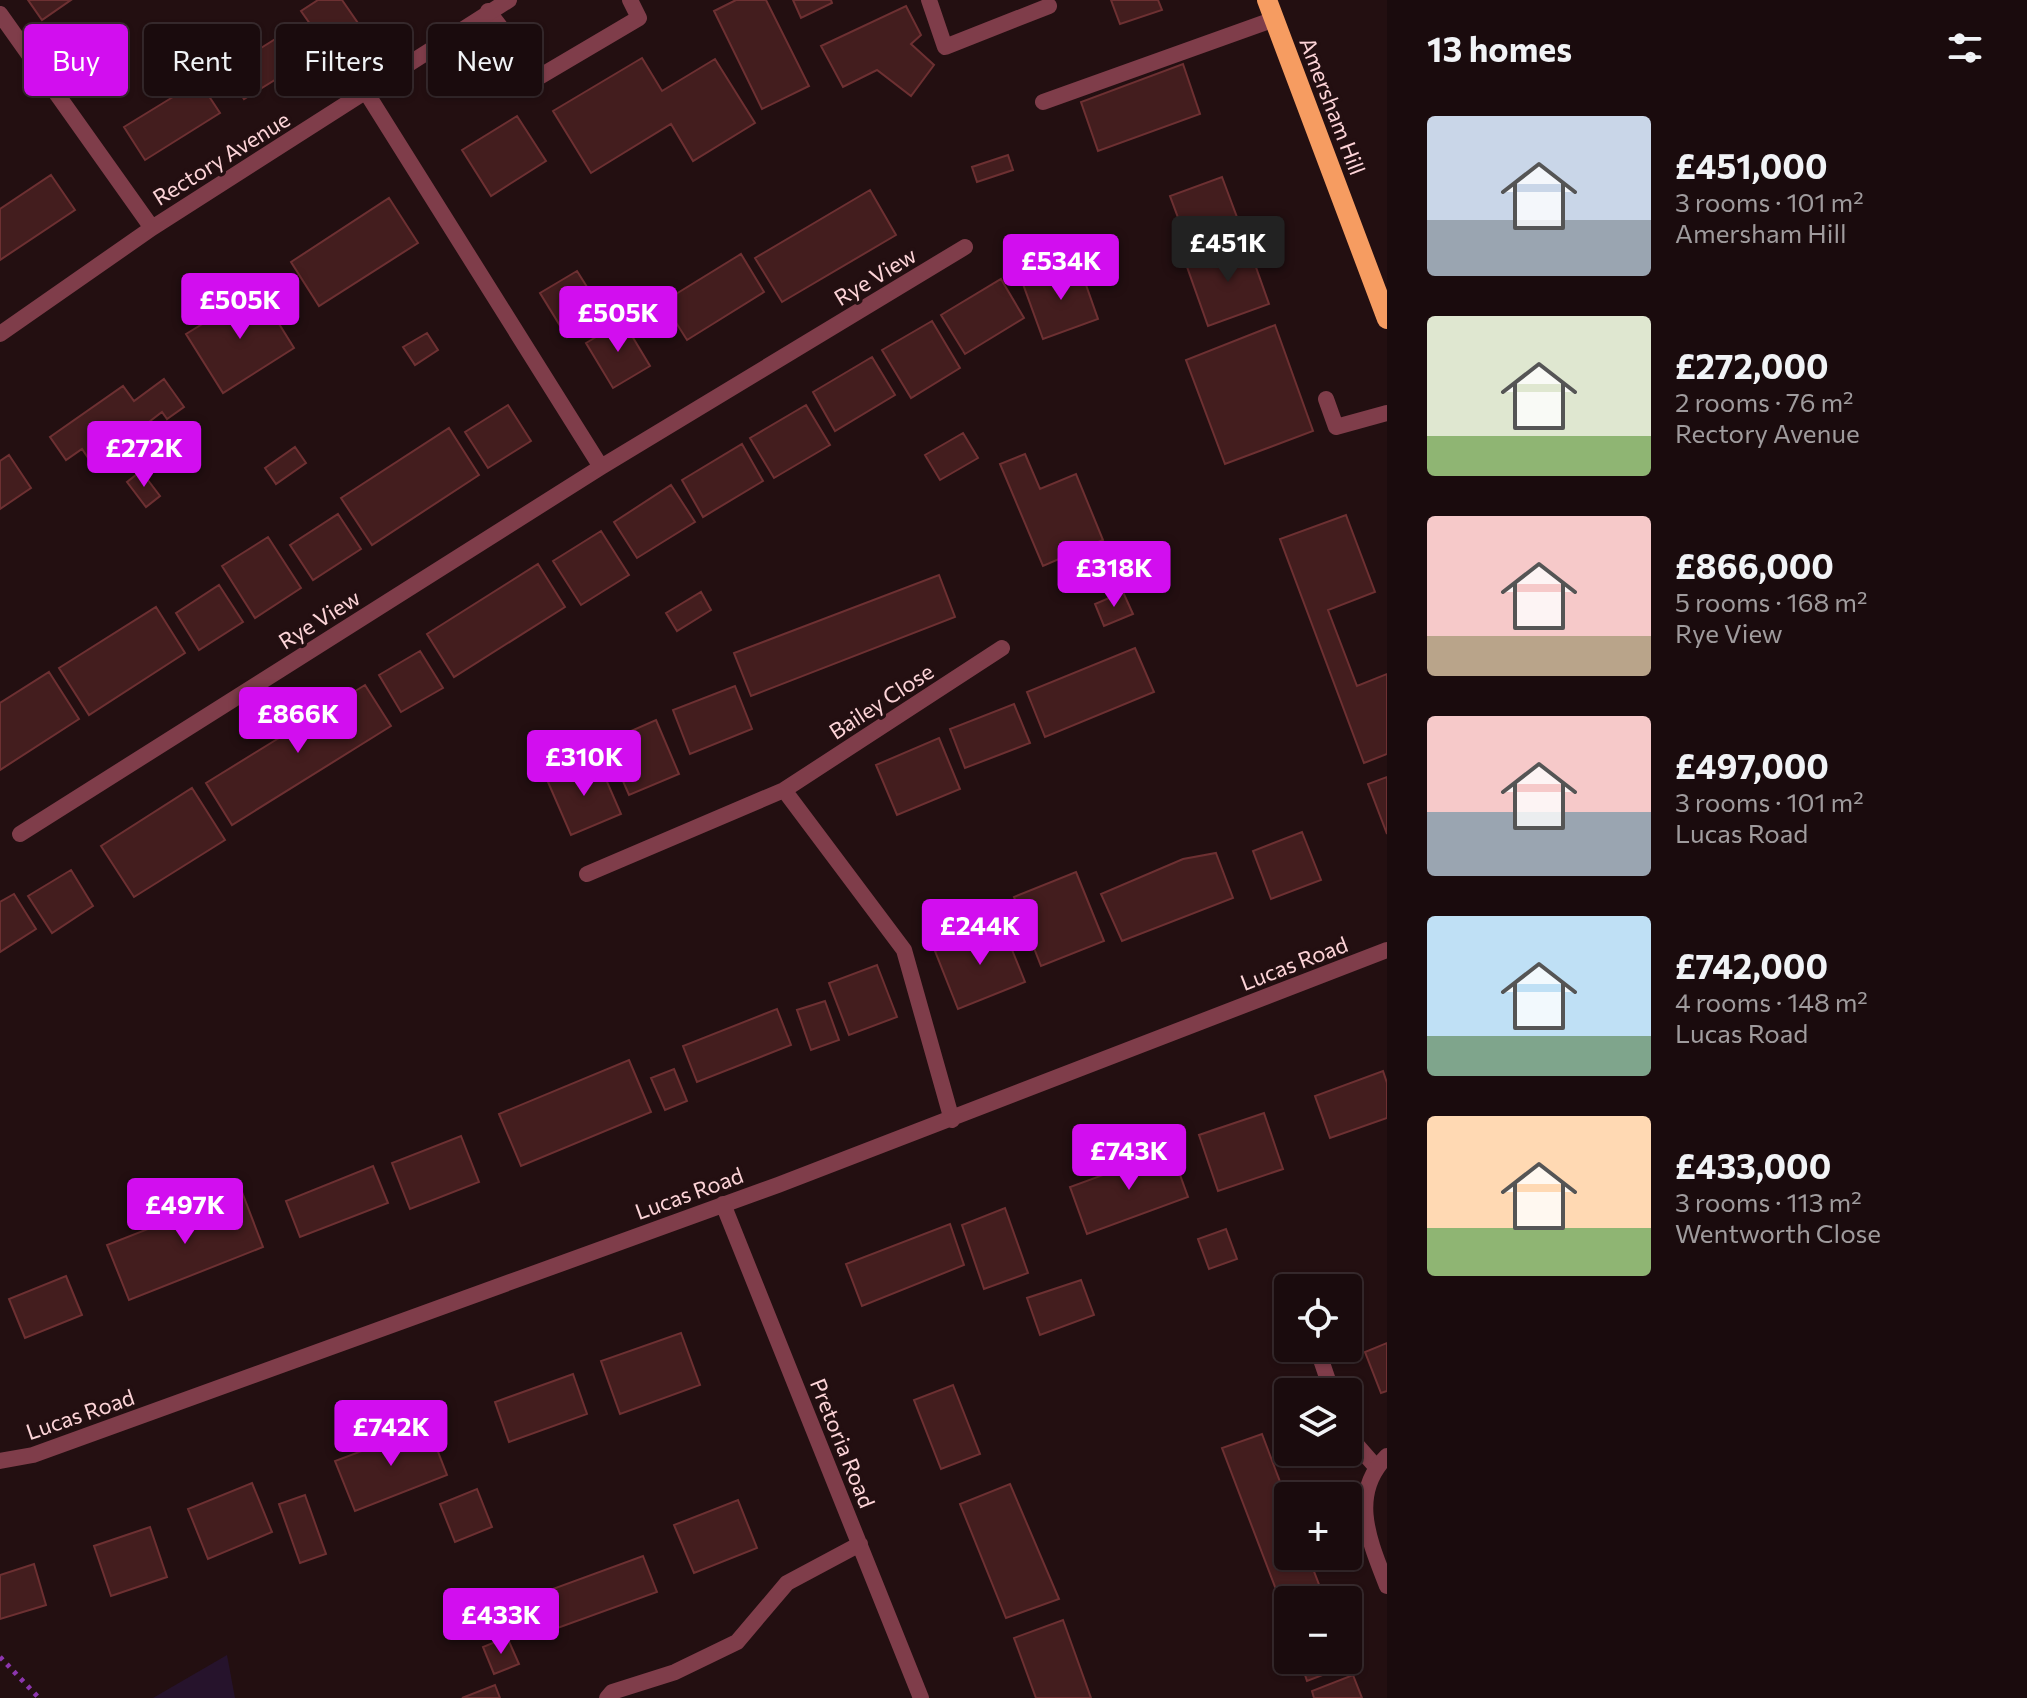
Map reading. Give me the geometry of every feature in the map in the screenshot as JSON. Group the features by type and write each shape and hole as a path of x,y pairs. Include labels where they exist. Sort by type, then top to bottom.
{"main road":[{"name":"Amersham Hill","path":"1271,9 1387,319"}],"street":[{"name":"Rectory Avenue","path":"412,61 509,0"},
{"path":"488,11 539,77 639,18 630,0"},
{"path":"929,0 945,47 1049,6"},
{"path":"1043,102 1271,9"},
{"path":"0,14 152,228"},
{"name":"Rectory Avenue","path":"0,334 152,228 360,96"},
{"path":"369,96 601,467"},
{"name":"Rye View","path":"20,834 601,467 965,247"},
{"path":"1326,399 1336,427 1387,413"},
{"name":"Bailey Close","path":"587,874 784,790 1002,648"},
{"path":"784,790 904,950 952,1120"},
{"name":"Lucas Road","path":"0,1461 33,1455 952,1120 1387,950"},
{"name":"Pretoria Road","path":"723,1204 921,1698"},
{"path":"1362,1446 1381,1462 1363,1514 1387,1586"},
{"path":"607,1698 612,1692 675,1672 737,1642 787,1583 860,1544"}],"path":[{"path":"0,1657 39,1698"}],"shaded area":[{"path":"227,1655 235,1698 153,1698"}],"building":[{"path":"28,0 71,0 42,20"},
{"path":"318,0 342,0 359,24 310,24 301,11"},
{"path":"736,0 766,0 809,86 762,109 714,11"},
{"path":"793,0 831,0 832,3 801,18"},
{"path":"1111,0 1158,0 1162,10 1120,24"},
{"path":"906,6 921,35 911,44 934,65 911,96 877,70 843,87 821,46"},
{"path":"276,39 276,79 260,89 260,49"},
{"path":"642,58 662,91 715,59 755,123 693,161 671,124 591,173 553,111"},
{"path":"1183,64 1200,114 1098,151 1081,102"},
{"path":"175,96 209,96 220,113 145,160 124,127"},
{"path":"517,116 546,161 491,196 462,150"},
{"path":"1008,155 1013,170 977,182 972,167"},
{"path":"51,175 75,210 0,260 0,209"},
{"path":"1222,177 1241,228 1189,247 1170,196"},
{"path":"870,190 896,235 782,302 755,258"},
{"path":"389,198 418,243 319,306 291,262"},
{"path":"1247,242 1269,304 1208,326 1186,264"},
{"path":"741,254 764,292 687,340 663,302"},
{"path":"1079,265 1098,319 1043,339 1023,284"},
{"path":"577,271 604,314 567,337 540,293"},
{"path":"1001,279 1024,318 965,354 941,315"},
{"path":"258,290 294,348 223,393 186,334"},
{"path":"623,321 650,366 613,388 586,343"},
{"path":"932,321 960,368 911,398 882,350"},
{"path":"1275,325 1313,431 1225,464 1186,360"},
{"path":"427,333 438,350 415,365 403,347"},
{"path":"872,357 895,395 835,431 813,392"},
{"path":"164,379 184,407 167,419 162,412 93,465 82,449 66,460 50,437 123,386 134,401"},
{"path":"508,405 531,441 488,468 465,432"},
{"path":"806,405 830,445 774,478 750,438"},
{"path":"449,428 479,475 372,545 341,498"},
{"path":"963,433 978,458 940,480 925,455"},
{"path":"742,444 763,481 703,517 682,480"},
{"path":"295,447 306,463 276,484 265,468"},
{"path":"1025,454 1040,489 1076,474 1103,540 1043,566 1000,464"},
{"path":"9,455 31,488 0,509 0,461"},
{"path":"141,471 160,496 146,507 127,482"},
{"path":"671,485 695,522 637,558 614,522"},
{"path":"338,514 361,549 313,580 290,545"},
{"path":"1346,515 1375,592 1328,610 1357,686 1387,674 1387,754 1364,763 1280,539"},
{"path":"601,531 629,575 581,605 553,561"},
{"path":"268,537 301,588 255,618 222,566"},
{"path":"538,564 565,607 454,677 427,634"},
{"path":"939,575 955,617 751,696 734,653"},
{"path":"219,585 243,622 199,650 176,613"},
{"path":"701,592 711,610 677,631 666,613"},
{"path":"1123,592 1133,614 1104,626 1095,604"},
{"path":"156,607 185,653 89,715 59,668"},
{"path":"1135,648 1154,692 1045,737 1027,692"},
{"path":"420,651 443,688 401,712 379,675"},
{"path":"49,672 79,719 0,770 0,703"},
{"path":"365,685 391,726 232,825 206,783"},
{"path":"735,686 752,729 690,754 673,710"},
{"path":"1014,704 1030,743 965,768 950,729"},
{"path":"656,720 679,774 629,795 606,742"},
{"path":"939,738 960,789 897,815 876,765"},
{"path":"598,761 621,814 571,835 548,782"},
{"path":"1387,777 1387,834 1368,784"},
{"path":"192,788 225,840 134,897 101,846"},
{"path":"1302,832 1321,880 1271,899 1253,851"},
{"path":"1216,853 1233,898 1122,941 1101,894 1183,859"},
{"path":"71,870 93,906 52,933 28,896"},
{"path":"1076,872 1104,941 1041,966 1014,897"},
{"path":"14,894 36,929 0,952 0,902"},
{"path":"1002,925 1025,982 958,1009 935,951"},
{"path":"877,965 897,1017 849,1035 829,983"},
{"path":"825,1001 839,1040 811,1050 797,1010"},
{"path":"777,1009 791,1045 697,1082 683,1046"},
{"path":"629,1060 651,1112 521,1166 499,1114"},
{"path":"674,1069 687,1101 665,1110 651,1078"},
{"path":"1383,1071 1387,1083 1387,1118 1330,1138 1315,1096"},
{"path":"1264,1113 1283,1169 1218,1191 1199,1135"},
{"path":"461,1136 479,1182 410,1209 392,1163"},
{"path":"1171,1150 1188,1197 1087,1234 1070,1187"},
{"path":"373,1166 388,1203 300,1237 286,1201"},
{"path":"242,1192 263,1247 129,1300 107,1245"},
{"path":"1005,1208 1028,1273 984,1289 962,1225"},
{"path":"950,1224 964,1265 862,1306 846,1264"},
{"path":"1226,1229 1237,1259 1209,1269 1198,1239"},
{"path":"66,1276 82,1315 25,1338 9,1299"},
{"path":"1081,1280 1094,1315 1040,1335 1027,1298"},
{"path":"681,1333 700,1385 620,1414 601,1361"},
{"path":"1387,1343 1387,1391 1381,1393 1365,1352"},
{"path":"573,1374 587,1414 509,1442 495,1402"},
{"path":"953,1385 980,1454 941,1469 914,1400"},
{"path":"428,1426 447,1475 355,1511 335,1461"},
{"path":"1262,1434 1280,1482 1274,1482 1274,1570 1313,1570 1320,1586 1275,1586 1222,1448"},
{"path":"252,1483 272,1532 208,1559 188,1509"},
{"path":"1010,1484 1059,1599 1006,1618 960,1504"},
{"path":"477,1489 492,1527 455,1542 440,1504"},
{"path":"305,1495 326,1554 300,1563 279,1504"},
{"path":"738,1500 757,1548 694,1573 674,1525"},
{"path":"150,1527 167,1577 111,1596 94,1546"},
{"path":"643,1556 657,1592 552,1630 539,1594"},
{"path":"34,1564 46,1605 0,1619 0,1575"},
{"path":"1063,1620 1091,1698 1036,1698 1014,1638"},
{"path":"507,1637 519,1664 494,1674 483,1647"},
{"path":"1305,1674 1325,1674 1307,1681"},
{"path":"1353,1675 1362,1698 1314,1698 1312,1691"},
{"path":"495,1685 500,1698 462,1698"}]}
